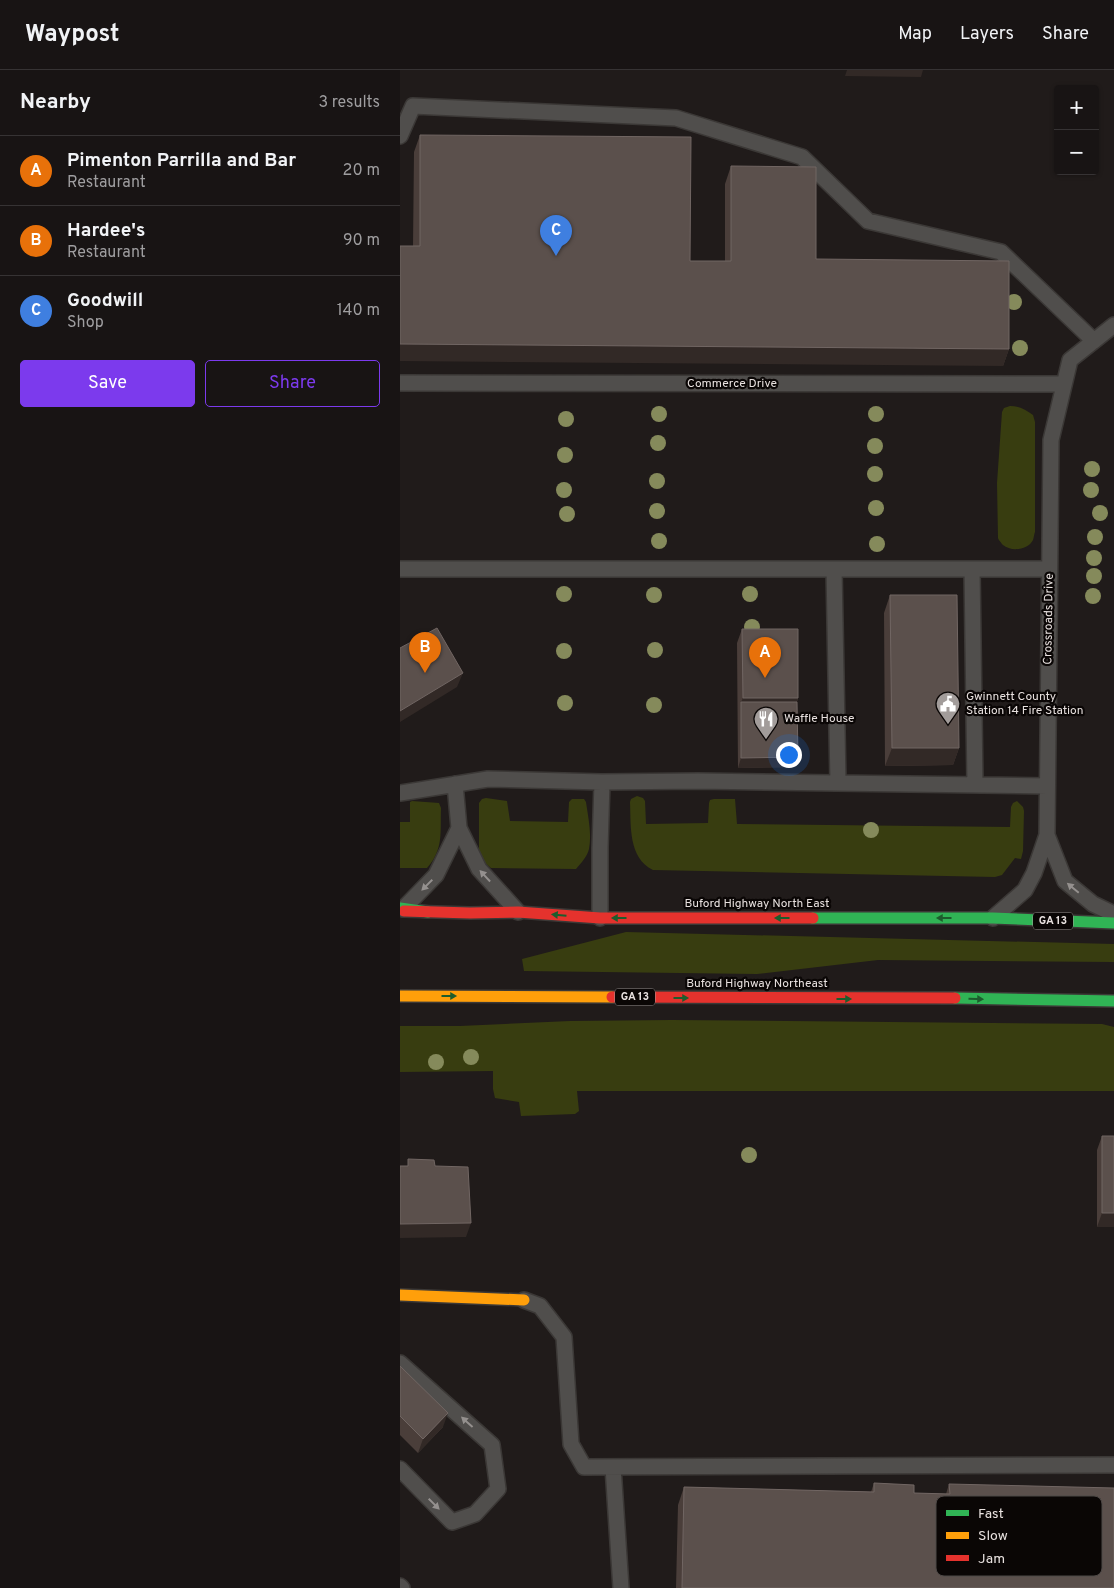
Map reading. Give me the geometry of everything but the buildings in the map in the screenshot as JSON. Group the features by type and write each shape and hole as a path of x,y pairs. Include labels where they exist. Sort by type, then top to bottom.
{"main road":[{"name":"Buford Highway North East","path":"401,909 428,912 518,912 600,918 993,918 1114,923"},
{"name":"Buford Highway Northeast","path":"400,996 927,998 1114,1001"},
{"path":"1094,1001 1114,1010"},
{"path":"400,1295 524,1300"}],"lane":[{"path":"400,136 413,106 676,118 802,157 868,221 1001,252 1094,342"},
{"name":"Crossroads Drive","path":"993,918 1025,890 1034,873 1047,835 1051,440 1070,360 1114,325"},
{"name":"Commerce Drive","path":"400,383 1064,384"},
{"path":"400,568 1049,569"},
{"path":"834,569 838,783"},
{"path":"972,569 975,785"},
{"path":"400,793 488,778 602,782 698,781 1047,786"},
{"path":"600,918 602,782"},
{"path":"456,784 459,828 479,869 518,912"},
{"path":"401,909 436,876 459,828"},
{"path":"1047,835 1065,881 1093,904 1114,914"},
{"path":"524,1300 540,1306 564,1337 571,1444 584,1468 1114,1465"},
{"path":"400,1363 492,1445 498,1489 475,1514 452,1522 400,1469"},
{"path":"614,1467 620,1588"}],"green space":[{"path":"1010,406 1030,413 1033,415 1035,422 1035,532 1031,543 1019,549 1006,547 998,538 997,483 1002,412 1004,408"},
{"path":"637,796 645,801 646,824 708,823 710,800 735,799 737,824 1010,827 1011,807 1017,801 1024,811 1023,851 1021,859 1015,858 1002,875 995,877 653,870 639,858 632,840 630,802 631,799"},
{"path":"482,799 507,801 510,821 568,822 569,802 572,799 584,799 586,802 590,837 589,849 585,857 576,869 491,868 485,863 479,851 479,803"},
{"path":"410,802 439,803 441,808 439,847 427,868 400,868 400,822 410,822"},
{"path":"626,932 1114,944 1114,962 878,960 757,974 524,971 522,959"},
{"path":"672,1020 1102,1024 1114,1027 1114,1091 577,1091 579,1111 575,1114 521,1116 519,1102 495,1098 493,1071 400,1072 400,1026"}],"traffic: fast":[{"path":"400,908 428,912"},
{"path":"813,918 993,918 1114,923"},
{"path":"955,998 1114,1001"}],"traffic: slow":[{"path":"400,996 612,997"},
{"path":"400,1295 524,1300"}],"traffic: jam":[{"path":"404,911 518,912 600,918 813,918"},
{"path":"612,997 955,998"}],"place":[{"name":"Goodwill","path":"556,256"},
{"name":"Hardee's","path":"425,673"},
{"name":"Pimenton Parrilla and Bar","path":"765,678"},
{"name":"Gwinnett County Station 14 Fire Station","path":"948,725"},
{"name":"Waffle House","path":"766,740"}]}
